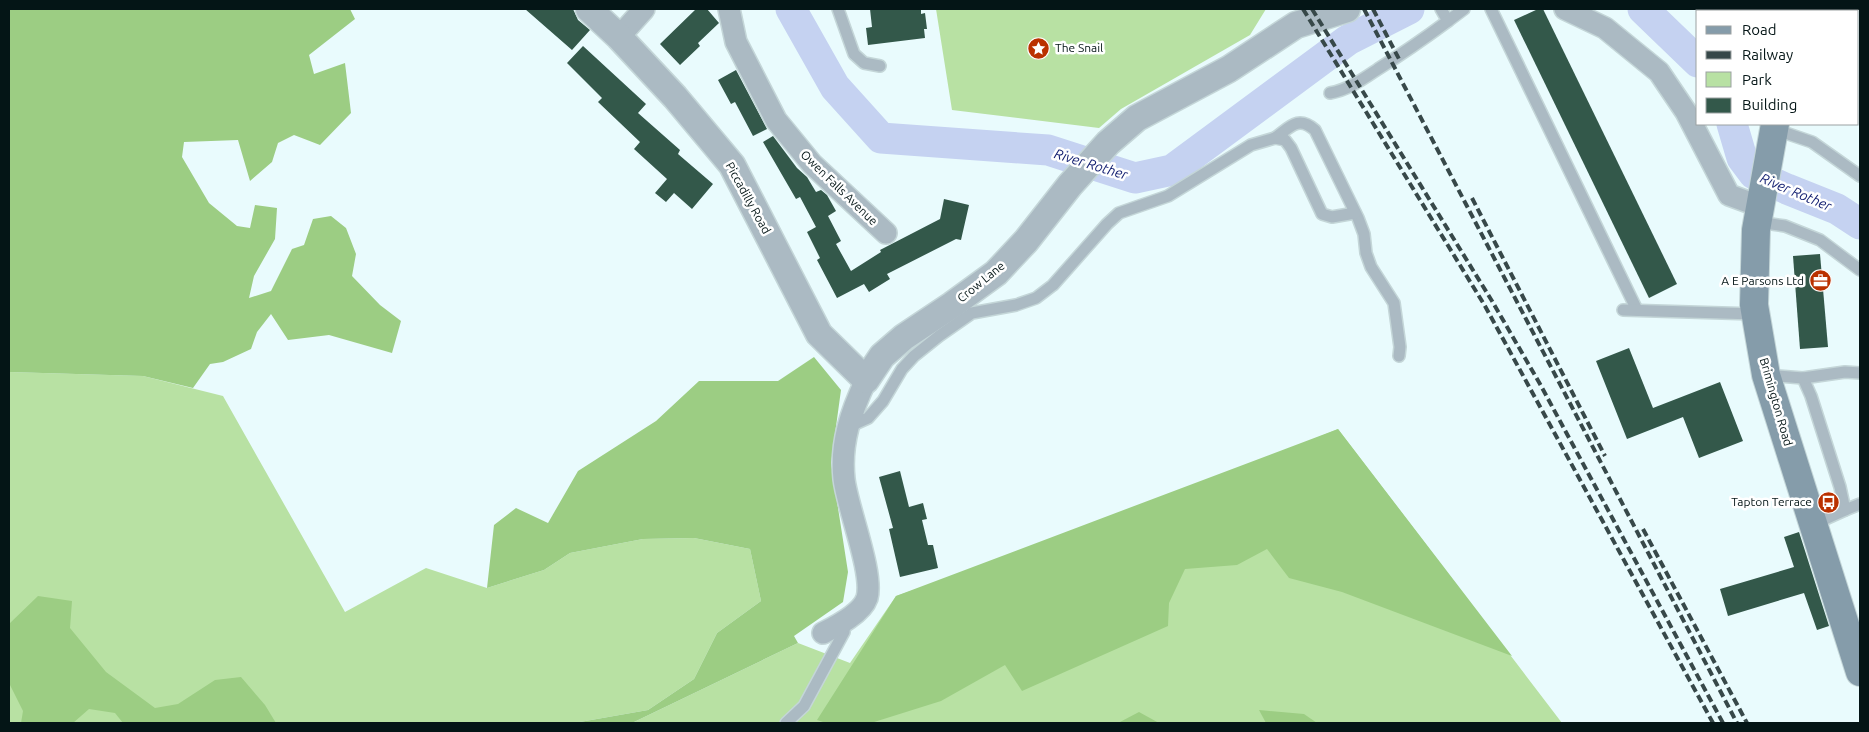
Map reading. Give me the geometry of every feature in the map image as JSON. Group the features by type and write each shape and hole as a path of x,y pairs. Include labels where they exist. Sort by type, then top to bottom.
{"main road":[{"name":"Brimington Road","path":"1774,127 1758,214 1753,283 1755,314 1766,375 1860,672"}],"street":[{"name":"Piccadilly Road","path":"589,9 619,37 675,97 732,165 819,334 866,380"},
{"path":"619,37 644,9"},
{"name":"Owen Falls Avenue","path":"729,9 736,42 776,120 812,164 886,233"},
{"name":"Crow Lane","path":"823,633 845,621 866,600 868,592 865,564 844,478 847,428 855,402 866,380 882,356 904,337 996,273 1026,241 1070,185 1108,143 1138,118 1230,69 1296,25 1347,9"},
{"path":"1565,9 1605,28 1660,72 1686,112 1729,195 1758,214"}],"lane":[{"path":"838,9 854,54 864,64 880,66"},
{"path":"1330,93 1341,91 1415,45 1445,15 1464,9"},
{"path":"1491,9 1637,310"},
{"path":"847,428 868,418 882,401 902,369 914,356 972,313 1016,305 1036,298 1053,285 1106,224 1119,213 1168,196 1251,145 1275,138 1301,122 1308,124 1315,130 1364,234 1366,253 1371,267 1394,303 1400,347 1399,356"},
{"path":"1774,127 1812,142 1860,176"},
{"path":"1275,138 1285,140 1291,148 1322,214 1332,217 1355,213"},
{"path":"1758,214 1820,240 1860,270"},
{"path":"1623,310 1755,314"},
{"path":"1766,375 1803,378 1845,372 1860,372"},
{"path":"1803,378 1811,396 1840,487 1844,510"},
{"path":"1814,524 1860,504"},
{"path":"786,723 804,706 844,632 845,621"}],"green space":[{"path":"9,9 350,9 355,19 309,55 314,74 345,63 351,113 320,145 294,135 278,143 272,162 250,181 238,140 184,142 182,157 209,203 237,226 250,228 255,205 277,208 275,239 254,276 249,298 271,291 292,249 304,245 313,219 331,216 346,228 356,254 352,276 380,305 401,321 392,353 329,335 288,340 271,314 257,332 251,349 223,362 210,364 193,388 143,376 9,372"},
{"path":"936,9 1266,9 1250,35 1121,109 1099,128 952,110"},
{"path":"814,357 841,390 831,463 848,572 843,602 794,636 798,643 632,723 574,723 648,710 694,679 717,633 761,601 750,549 694,538 643,539 570,553 544,570 487,588 494,525 516,508 548,523 578,471 656,421 699,381 778,381"},
{"path":"9,372 143,376 223,396 345,612 426,568 487,588 544,570 570,553 643,539 694,538 750,549 761,601 717,633 694,679 648,710 574,723 9,723"},
{"path":"1338,429 1562,723 632,723 798,643 850,663 896,596 1095,529"},
{"path":"1338,429 1512,656 1342,592 1289,578 1267,549 1237,565 1185,569 1169,603 1168,626 1022,691 1005,665 941,701 871,723 826,723 817,720 896,596"},
{"path":"38,596 72,601 70,628 106,672 155,708 178,704 215,680 241,677 265,705 276,723 123,723 115,713 89,709 73,723 21,723 23,711 9,683 9,624"},
{"path":"1259,710 1304,714 1317,723 1266,723"},
{"path":"1139,712 1159,723 1118,723"}],"building":[{"path":"525,9 573,9 578,20 590,30 572,50"},
{"path":"696,9 707,9 719,23 698,43 700,46 680,65 660,44"},
{"path":"870,9 921,9 921,14 925,13 927,29 924,29 925,38 868,45 866,28 872,27"},
{"path":"1538,9 1543,9 1677,284 1649,298 1514,20"},
{"path":"583,46 646,104 638,113 680,150 678,154 713,184 692,209 674,193 666,202 655,193 667,179 634,149 640,142 598,102 602,98 567,63"},
{"path":"736,70 767,129 753,136 735,102 731,104 718,80"},
{"path":"773,136 797,168 807,177 816,192 821,190 827,195 836,211 828,216 841,241 836,244 851,271 881,252 880,250 940,219 944,199 969,205 961,240 956,239 887,274 890,279 869,292 864,284 837,298 817,260 820,258 807,232 816,227 800,197 796,199 763,142"},
{"path":"1820,254 1828,347 1800,349 1793,256"},
{"path":"1629,348 1653,408 1720,382 1743,441 1699,458 1683,417 1627,439 1596,361"},
{"path":"900,471 909,507 923,503 927,519 922,520 928,545 933,545 938,568 900,577 889,529 893,528 879,477"},
{"path":"1799,532 1829,626 1817,630 1804,593 1728,616 1720,589 1794,567 1784,537"}],"waterway":[{"name":"River Rother","path":"791,9 835,87 881,138 1048,150 1135,178 1172,170 1348,40 1409,9"},
{"name":"River Rother","path":"1643,9 1696,60"},
{"name":"River Rother","path":"1732,125 1742,158 1754,174 1837,209 1860,224"}],"railway":[{"path":"1303,9 1485,306 1713,723"},
{"path":"1312,9 1492,301 1540,384 1723,723"},
{"path":"1364,9 1737,723"},
{"path":"1373,9 1399,59"},
{"path":"1472,198 1605,456"},
{"path":"1643,529 1747,723"}],"place":[{"name":"The Snail","path":"1039,48"},
{"name":"A E Parsons Ltd","path":"1820,281"},
{"name":"Tapton Terrace","path":"1828,502"}]}
